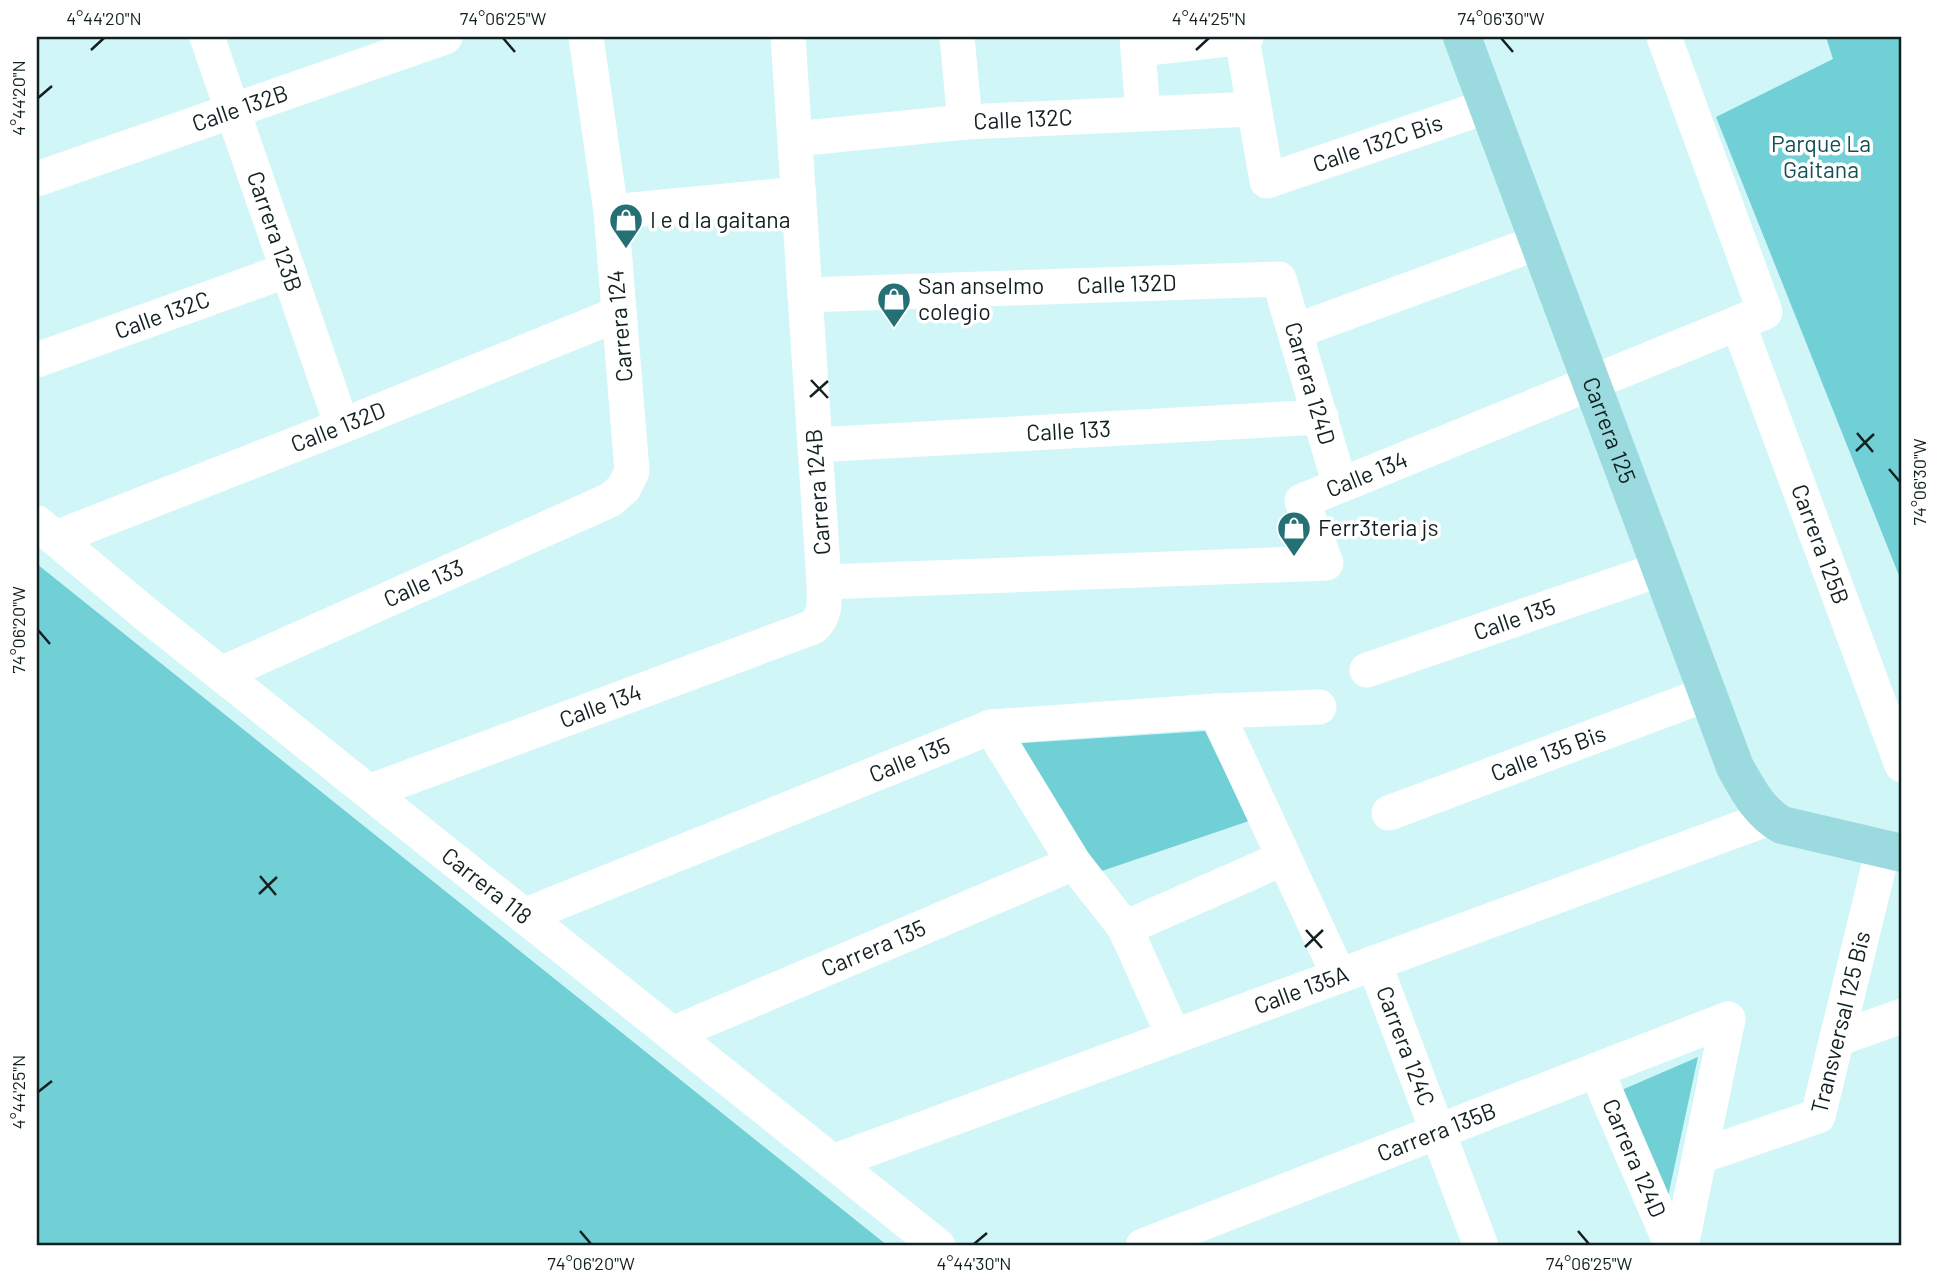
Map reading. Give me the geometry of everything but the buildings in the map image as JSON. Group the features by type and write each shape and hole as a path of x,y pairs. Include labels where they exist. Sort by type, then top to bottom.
{"main road":[{"name":"Carrera 125","path":"1462,37 1735,768 1753,799 1769,818"},
{"path":"1769,818 1797,830 1893,851"}],"street":[{"name":"Carrera 123B","path":"208,37 342,426"},
{"name":"Calle 132B","path":"37,179 445,37"},
{"name":"Carrera 124","path":"586,37 611,212 632,471 624,488"},
{"name":"Carrera 124B","path":"789,37 824,597"},
{"path":"957,37 965,122"},
{"path":"1143,113 1138,43 1244,37 1253,109"},
{"name":"Carrera 125B","path":"1664,37 1751,318 1902,765"},
{"name":"Calle 132C Bis","path":"1253,109 1266,181 1488,106"},
{"name":"Calle 132C","path":"795,139 965,122 1253,109"},
{"path":"611,212 799,194"},
{"path":"1296,331 1539,242"},
{"name":"Calle 132C","path":"37,360 288,270"},
{"name":"Calle 132D","path":"806,295 1279,279"},
{"name":"Carrera 124D","path":"1279,279 1340,485"},
{"name":"Calle 132D","path":"46,530 342,426 618,314"},
{"name":"Calle 134","path":"369,792 813,627 820,621 824,597 1326,563 1303,501 1751,318"},
{"name":"Calle 133","path":"815,445 1321,417"},
{"name":"Calle 133","path":"221,674 610,500 624,488"},
{"name":"Carrera 118","path":"46,530 221,674 938,1246"},
{"name":"Calle 135","path":"1367,670 1661,569"},
{"name":"Calle 135 Bis","path":"1389,813 1707,694"},
{"name":"Calle 135","path":"524,916 991,727 1216,710 1319,707"},
{"path":"1216,710 1339,976"},
{"path":"991,727 1074,863 1125,928 1174,1037"},
{"name":"Calle 135A","path":"833,1162 1769,818"},
{"name":"Transversal 125 Bis","path":"1701,1156 1818,1116 1837,1039 1893,851"},
{"path":"1125,928 1284,858"},
{"name":"Carrera 135","path":"672,1034 1074,863"},
{"name":"Carrera 124C","path":"1374,963 1481,1246"},
{"path":"1837,1039 1902,1016"},
{"name":"Carrera 135B","path":"1143,1246 1728,1018 1701,1156"},
{"name":"Carrera 124D","path":"1596,1070 1672,1246"},
{"path":"1681,1246 1701,1156"}],"green space":[{"name":"Parque La Gaitana","path":"1826,37 1902,37 1902,583 1716,117 1833,59"},
{"path":"37,564 888,1246 37,1246"},
{"path":"1205,731 1249,821 1090,875 1008,744"},
{"path":"1698,1057 1666,1206 1617,1092"}],"place":[{"name":"I e d la gaitana","path":"626,250"},
{"name":"San anselmo colegio","path":"894,329"},
{"name":"Ferr3teria js","path":"1294,558"}]}
